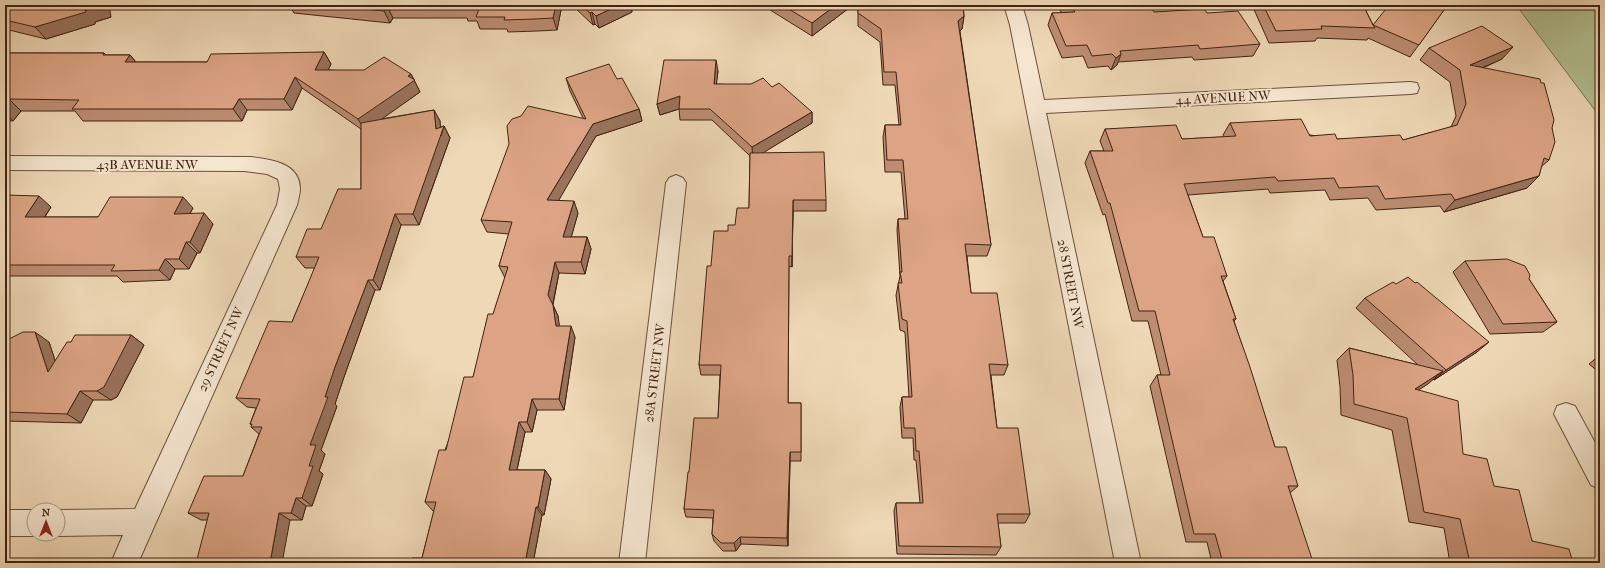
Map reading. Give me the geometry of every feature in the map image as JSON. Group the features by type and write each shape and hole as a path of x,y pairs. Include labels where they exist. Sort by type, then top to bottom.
{"street":[{"name":"28 STREET NW","path":"1013,5 1019,25 1036,107 1128,563"},
{"name":"44 AVENUE NW","path":"1036,107 1410,88"},
{"name":"43B AVENUE NW","path":"5,163 244,164 264,165 278,168 287,175"},
{"name":"29 STREET NW","path":"124,563 141,522 287,205 290,189 287,175"},
{"name":"28A STREET NW","path":"632,563 676,183"},
{"path":"1566,414 1600,477"},
{"path":"66,523 141,522"},
{"path":"5,523 26,523"}],"green space":[{"path":"1516,5 1600,5 1600,117"}],"building":[{"path":"5,5 102,5 85,10 86,12 35,27 5,20"},
{"path":"327,5 556,5 553,18 504,20 505,17 476,17 479,9 463,9 464,6 387,6 384,11"},
{"path":"581,5 619,5 596,16"},
{"path":"782,5 836,5 812,23"},
{"path":"858,5 963,5 964,16 958,21 991,245 965,244 971,293 997,293 1008,365 989,364 997,428 1018,428 1030,514 997,514 1001,547 899,546 896,503 923,503 919,451 916,451 915,428 904,428 902,397 912,397 907,321 902,319 898,283 902,283 900,272 902,272 898,219 908,219 903,160 887,160 885,125 901,125 896,72 884,72 881,29 858,13"},
{"path":"1069,5 1099,5 1100,7 1150,5 1154,12 1204,9 1207,13 1238,11 1260,44 1200,49 1198,45 1120,51 1121,54 1116,58 1112,54 1092,56 1087,45 1066,46 1052,13 1075,12"},
{"path":"1263,5 1363,5 1375,28 1321,26 1322,29 1276,31"},
{"path":"1389,5 1431,5 1444,10 1419,45 1373,25"},
{"path":"1482,26 1513,47 1470,65 1540,79 1541,83 1544,83 1554,120 1552,128 1555,142 1549,160 1544,158 1539,176 1455,200 1451,194 1385,199 1378,186 1339,188 1334,178 1278,181 1275,177 1184,184 1203,237 1214,237 1227,276 1221,276 1236,319 1233,319 1275,447 1286,447 1298,486 1288,486 1313,562 1223,563 1215,534 1194,534 1157,375 1170,375 1155,311 1139,311 1110,203 1108,203 1090,151 1113,151 1105,129 1176,125 1182,139 1236,136 1230,123 1301,119 1310,136 1335,134 1337,139 1400,135 1403,140 1457,125 1466,104 1460,70 1429,48"},
{"path":"324,52 315,70 364,70 384,57 411,74 408,76 415,80 358,119 295,77 284,99 239,99 233,109 72,109 79,100 9,99 5,104 5,53 104,53 103,55 130,55 125,62 207,62 211,54"},
{"path":"664,60 716,60 714,84 751,84 763,78 772,87 779,83 812,112 752,147 710,109 679,109 680,96 657,104"},
{"path":"609,64 617,79 622,78 639,109 593,124 547,200 574,201 563,237 587,237 581,262 555,262 548,295 553,305 556,326 571,326 559,399 532,399 527,422 519,422 509,470 545,470 525,563 410,563 412,558 422,558 436,502 425,502 439,450 446,450 464,377 473,377 488,314 493,314 508,267 499,266 512,222 481,220 509,144 507,126 512,119 521,116 528,106 586,119 566,78"},
{"path":"434,110 436,129 444,126 413,214 395,214 373,280 368,280 325,397 328,397 310,445 316,445 309,466 313,466 302,498 296,498 291,513 279,513 270,563 196,563 209,513 188,513 204,476 243,476 262,427 251,427 252,424 250,424 260,399 236,398 269,321 292,322 319,257 296,257 307,229 321,229 338,189 361,189 361,123"},
{"path":"824,152 826,200 793,200 792,256 789,256 788,403 801,403 801,452 790,452 787,538 740,537 734,543 721,543 712,534 714,510 684,509 694,418 718,418 721,365 699,365 707,266 711,266 714,231 728,231 728,225 735,225 737,208 749,208 750,153"},
{"path":"5,195 39,196 25,217 98,217 110,197 183,197 174,214 204,213 190,242 186,242 179,259 165,259 159,270 111,271 115,265 5,265"},
{"path":"1507,259 1525,266 1530,275 1529,279 1557,322 1503,324 1465,261"},
{"path":"1408,277 1415,283 1417,282 1489,342 1446,370 1365,298 1393,282 1396,284"},
{"path":"23,332 35,332 48,372 67,342 71,342 75,335 131,335 104,387 97,391 80,391 67,414 5,412 5,339 9,339"},
{"path":"1349,348 1443,371 1415,389 1458,401 1463,454 1487,459 1494,486 1519,490 1532,541 1569,549 1573,563 1470,563 1460,519 1424,512 1407,418 1354,404 1353,375"}]}
